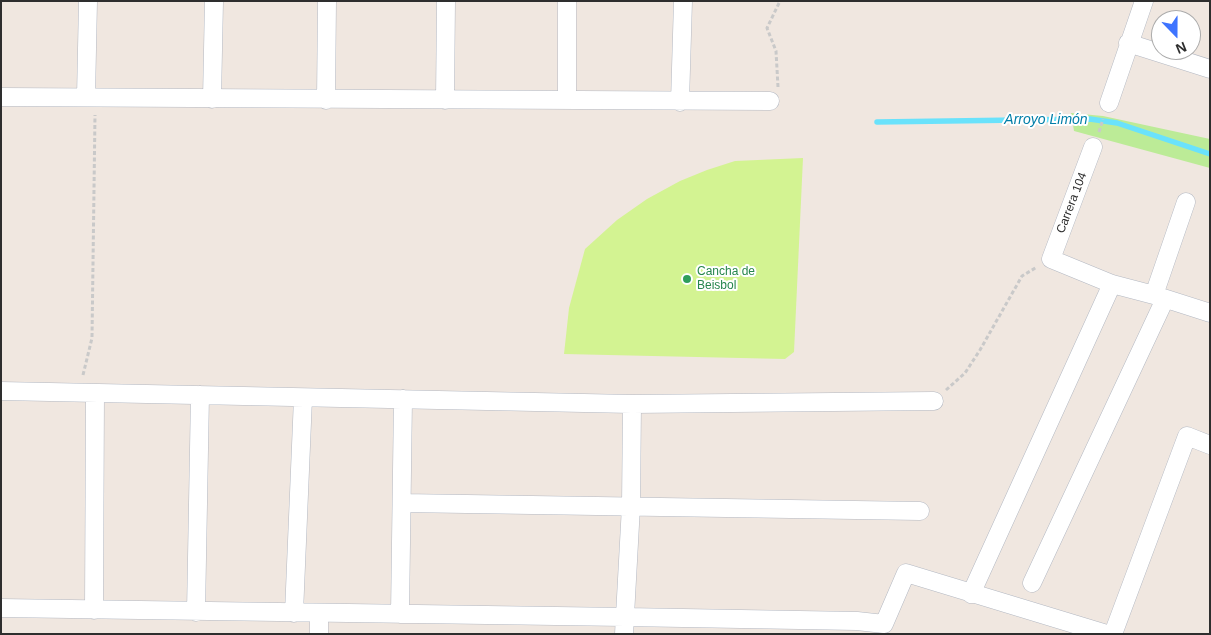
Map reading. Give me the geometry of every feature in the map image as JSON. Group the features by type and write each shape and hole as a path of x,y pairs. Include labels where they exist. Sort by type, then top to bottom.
{"street":[{"path":"88,1 91,97"},
{"path":"212,99 214,1"},
{"path":"326,100 327,1"},
{"path":"445,100 446,1"},
{"path":"567,1 567,100"},
{"path":"680,102 683,1"},
{"path":"1106,110 1144,1"},
{"path":"1128,44 1210,69"},
{"path":"1,97 770,101"},
{"name":"Carrera 104","path":"1051,259 1096,140"},
{"path":"1032,583 1160,297 1186,202"},
{"path":"1051,259 1112,284 1210,313"},
{"path":"970,594 1112,284"},
{"path":"1,392 632,404 934,401"},
{"path":"94,610 95,394"},
{"path":"196,612 200,395"},
{"path":"294,613 303,398"},
{"path":"400,614 404,400"},
{"path":"625,625 631,506 632,404"},
{"path":"1113,634 1187,436 1210,445"},
{"path":"402,503 920,511"},
{"path":"1,608 400,614 625,625 857,621 884,624 906,574 1107,634"},
{"path":"319,613 319,634"}],"path":[{"path":"770,101 778,96 778,65 776,51 767,28 780,1"},
{"path":"70,393 81,383 92,338 91,97"},
{"path":"1096,140 1106,110"},
{"path":"934,401 965,373 1022,276 1051,259"}],"green space":[{"path":"1071,113 1103,116 1210,139 1210,168 1074,131"},
{"name":"Cancha de Beisbol","path":"803,158 794,352 785,359 564,354 569,308 585,249 617,220 647,199 680,181 707,170 735,161"}],"waterway":[{"name":"Arroyo Limón","path":"877,122 1090,119 1117,123 1210,154"}],"place":[{"name":"Cancha de Beisbol","path":"687,279"}]}
